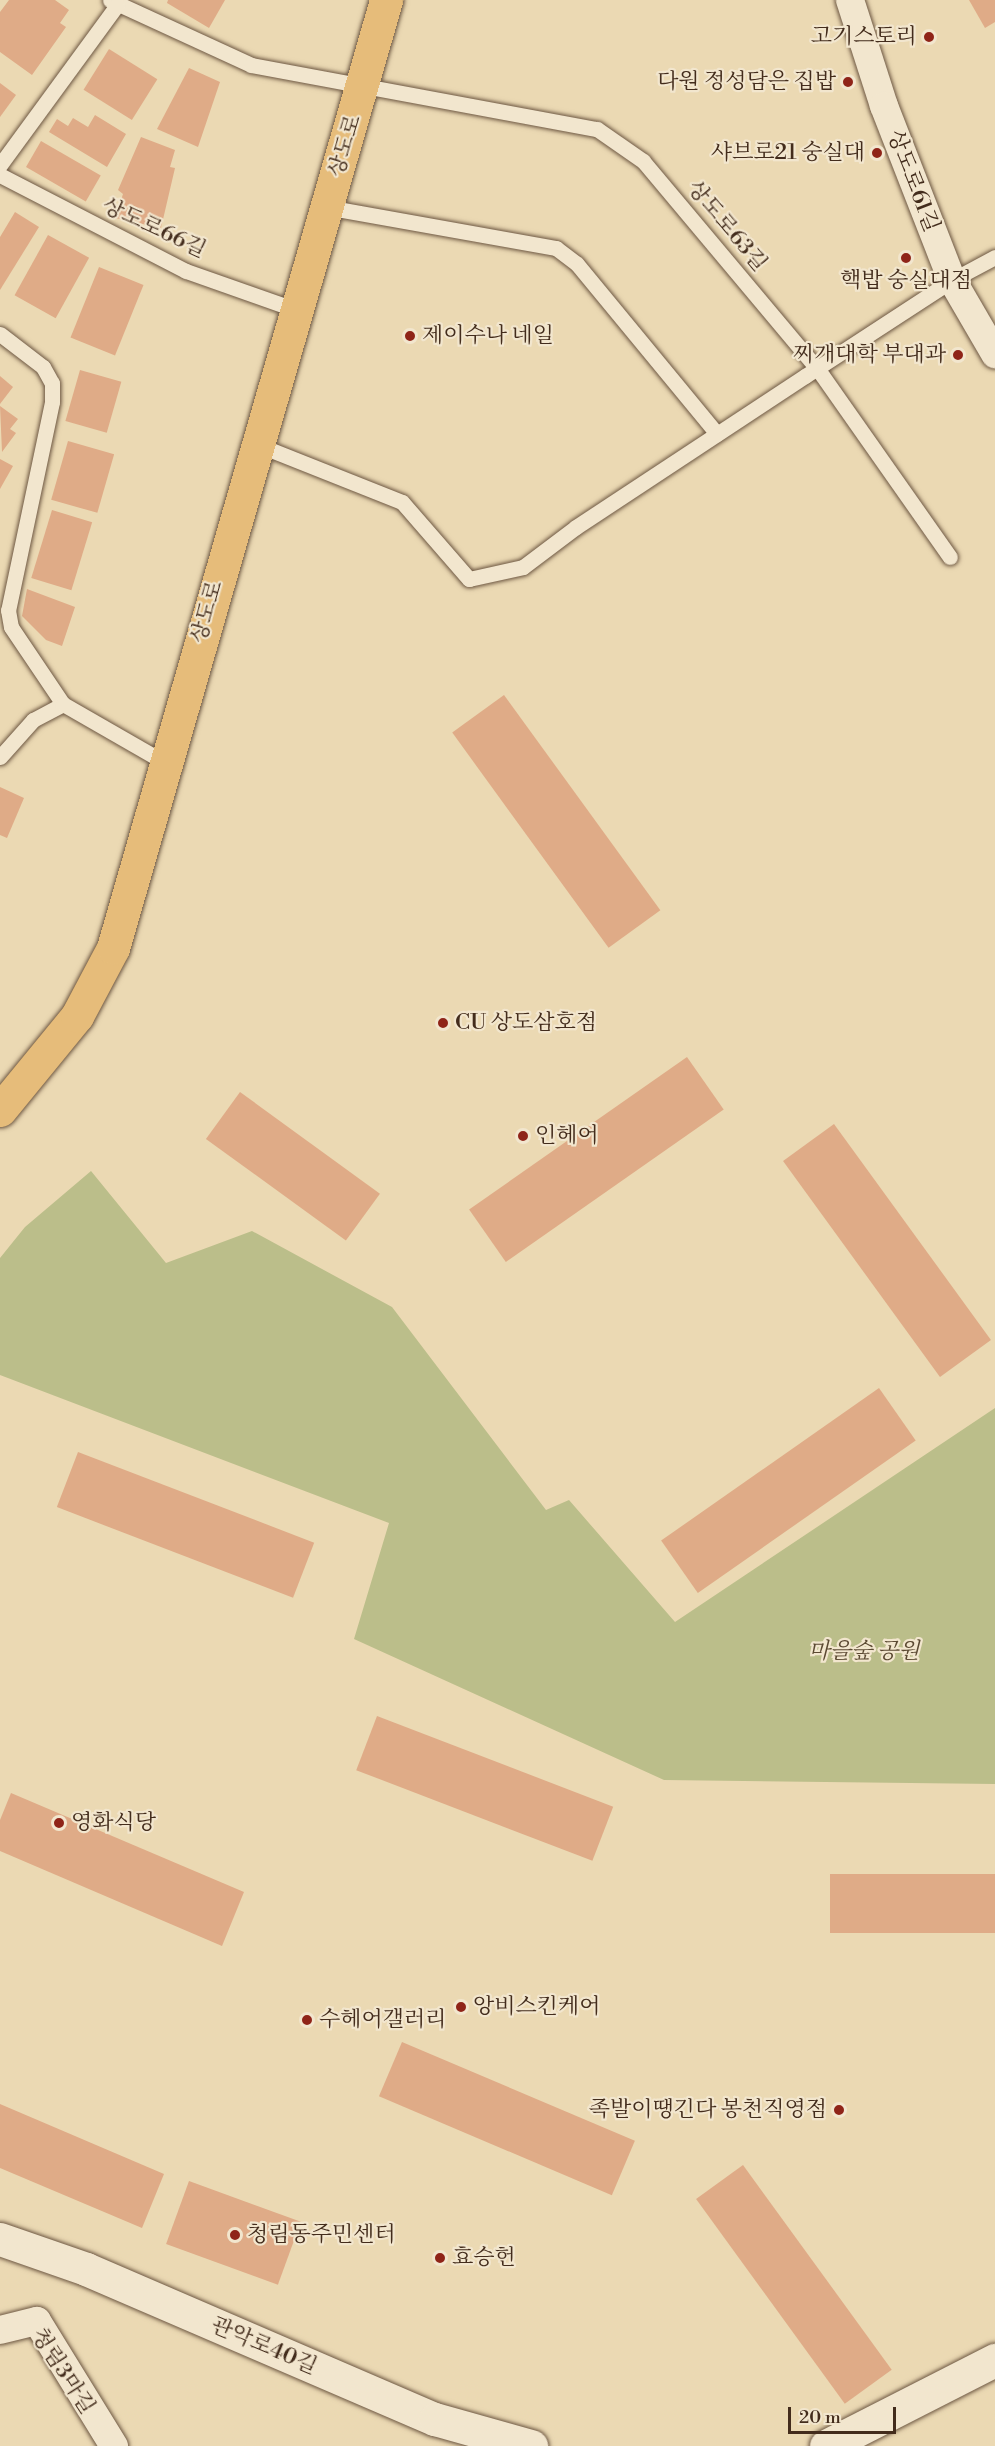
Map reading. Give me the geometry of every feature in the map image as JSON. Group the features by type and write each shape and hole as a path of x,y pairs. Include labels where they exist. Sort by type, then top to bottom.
{"main road":[{"name":"상도로","path":"0,1110 77,1016 113,948 294,309 363,87 386,0"}],"street":[{"name":"상도로61길","path":"850,0 884,106 952,280 995,354"},
{"name":"관악로40길","path":"0,2239 86,2269 435,2418 531,2446"},
{"name":"청림3마길","path":"0,2330 36,2321 114,2446"},
{"path":"826,2446 995,2360"}],"lane":[{"name":"상도로","path":"114,3 251,65 363,87"},
{"path":"0,165 114,3"},
{"name":"상도로63길","path":"363,87 597,129 643,161 817,368 950,557"},
{"name":"상도로66길","path":"0,175 186,271 294,309"},
{"path":"326,207 556,248 578,264 717,434"},
{"path":"256,444 402,502 469,579 523,567 576,527 817,368 952,280 995,257"},
{"path":"0,334 43,367 52,383 52,402 8,609 11,627 63,704 165,762"},
{"path":"0,757 33,720 63,704"}],"green space":[{"name":"마을숲 공원","path":"91,1171 166,1263 252,1231 392,1307 546,1510 569,1500 675,1622 995,1408 995,1784 664,1780 354,1639 389,1523 0,1375 0,1258 25,1227"}],"building":[{"path":"9,0 55,0 69,10 60,23 66,27 32,75 0,52 0,12"},
{"path":"168,0 225,0 209,28 167,3"},
{"path":"969,0 995,0 995,22 985,28"},
{"path":"109,49 157,79 132,120 84,90"},
{"path":"189,68 220,82 198,147 157,129"},
{"path":"0,83 16,95 0,117"},
{"path":"95,115 126,134 107,167 49,132 57,119 68,126 73,118 88,127"},
{"path":"141,137 175,150 170,167 175,168 161,228 115,218 123,194 118,190"},
{"path":"41,141 101,176 86,201 26,167"},
{"path":"15,212 39,227 0,290 0,237"},
{"path":"48,235 89,258 56,318 15,295"},
{"path":"99,267 144,285 115,355 71,337"},
{"path":"80,370 121,382 107,433 65,421"},
{"path":"0,376 13,387 0,404"},
{"path":"0,406 18,419 10,429 16,433 2,452"},
{"path":"68,441 114,454 97,513 51,500"},
{"path":"0,459 13,466 0,489"},
{"path":"52,510 92,522 71,590 31,578"},
{"path":"27,589 75,607 62,646 46,640 22,616"},
{"path":"504,695 660,910 609,948 452,733"},
{"path":"0,787 24,798 7,838 0,835"},
{"path":"687,1057 724,1109 506,1262 469,1210"},
{"path":"240,1092 380,1194 346,1241 206,1139"},
{"path":"834,1124 991,1340 940,1377 783,1161"},
{"path":"879,1388 916,1440 698,1593 661,1541"},
{"path":"78,1452 314,1543 293,1598 57,1507"},
{"path":"377,1716 613,1807 592,1861 356,1770"},
{"path":"11,1793 244,1892 222,1946 0,1851 0,1820"},
{"path":"830,1874 995,1874 995,1933 830,1933"},
{"path":"402,2042 635,2141 612,2195 379,2096"},
{"path":"0,2104 164,2174 142,2228 0,2168"},
{"path":"743,2165 892,2370 845,2404 696,2199"},
{"path":"189,2181 301,2222 278,2285 166,2244"}],"place":[{"name":"고기스토리","path":"929,37"},
{"name":"다원 정성담은 집밥","path":"848,82"},
{"name":"샤브로21 숭실대","path":"877,153"},
{"name":"핵밥 숭실대점","path":"906,258"},
{"name":"제이수나 네일","path":"410,336"},
{"name":"찌개대학 부대과","path":"958,355"},
{"name":"CU 상도삼호점","path":"443,1023"},
{"name":"인헤어","path":"523,1136"},
{"name":"영화식당","path":"59,1823"},
{"name":"앙비스킨케어","path":"461,2007"},
{"name":"수헤어갤러리","path":"307,2020"},
{"name":"족발이땡긴다 봉천직영점","path":"839,2110"},
{"name":"청림동주민센터","path":"235,2235"},
{"name":"효승헌","path":"440,2258"}]}
